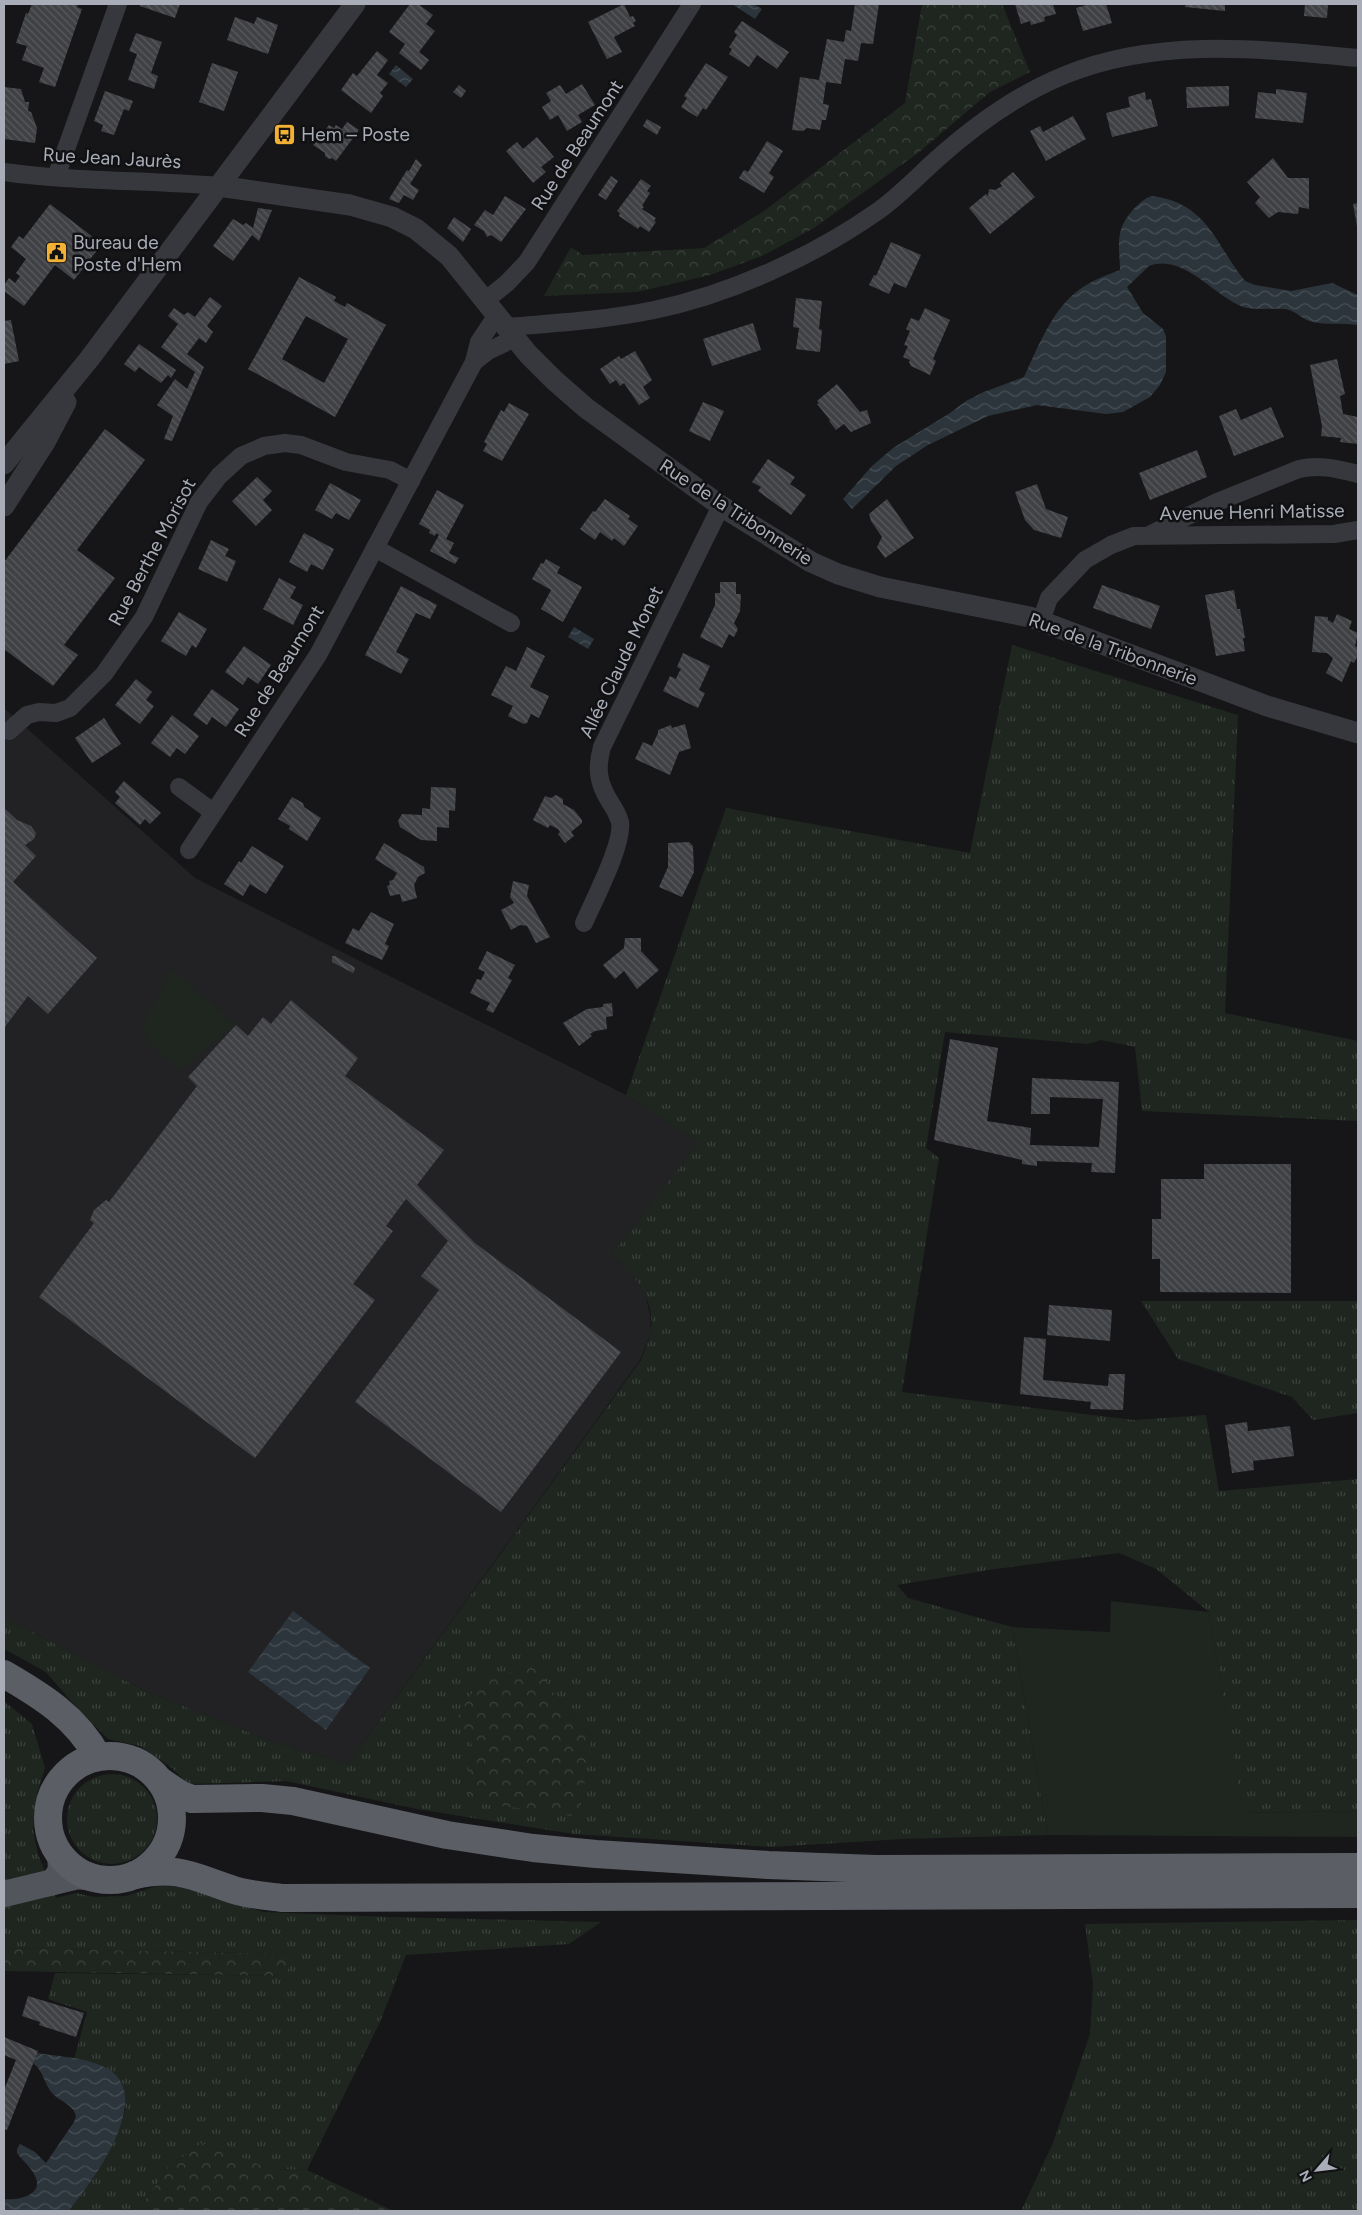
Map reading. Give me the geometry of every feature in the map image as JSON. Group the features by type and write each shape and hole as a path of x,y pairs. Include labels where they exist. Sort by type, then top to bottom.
{"highway":[{"path":"4,1674 51,1702 65,1714 87,1738 98,1757"},
{"path":"1358,1867 875,1869 596,1854 533,1848 447,1835 293,1802 262,1798 192,1798 181,1795 160,1781 146,1767 118,1756 98,1757 87,1760 70,1770 56,1786 48,1816 48,1826 58,1868 75,1870 94,1878 114,1880 165,1870 179,1871 238,1891 283,1898 1358,1894"},
{"path":"135,1875 152,1864 169,1839 172,1809 160,1781"}],"main road":[{"path":"4,1894 58,1868"}],"street":[{"path":"56,177 118,4"},
{"path":"4,464 90,358 355,4"},
{"name":"Rue de Beaumont","path":"474,362 488,351 501,320 507,284 527,262 692,4"},
{"path":"501,320 622,316 656,310 713,293 777,268 833,240 879,210 984,122 1048,83 1080,70 1150,53 1200,48 1358,58"},
{"name":"Rue Jean Jaurès","path":"4,172 56,177 160,181 218,186"},
{"name":"Rue de la Tribonnerie","path":"218,186 350,205 392,217 416,229 438,245 554,380 586,408 722,506 796,554 838,574 880,586 1012,612 1041,621 1267,706 1358,733"},
{"name":"Rue de Beaumont","path":"189,850 308,670 474,362 479,342 501,320"},
{"path":"4,506 45,442 90,358"},
{"name":"Rue Berthe Morisot","path":"9,731 26,714 39,712 56,713 70,708 100,678 144,617 199,502 219,476 241,456 264,446 285,443 302,445 346,462 390,470 411,481"},
{"name":"Avenue Henri Matisse","path":"1146,536 1217,502 1299,469 1329,467 1358,474"},
{"name":"Allée Claude Monet","path":"584,923 616,848 620,831 618,816 601,788 598,779 597,769 602,747 722,506"},
{"name":"Avenue Henri Matisse","path":"1041,621 1049,598 1086,560 1111,545 1134,536 1334,534 1358,530"},
{"path":"375,548 511,623"},
{"path":"179,787 213,812"}],"shaded area":[{"path":"4,708 195,878 626,1095 700,1143 612,1254 629,1270 645,1293 650,1315 651,1333 640,1360 348,1764 265,1739 141,1689 4,1617"}],"green space":[{"path":"922,4 1002,4 1030,72 990,92 918,153 814,228 762,256 710,275 637,292 544,296 571,247 583,255 704,248 764,211 905,103"},
{"path":"1012,645 1238,715 1225,1013 1358,1041 1358,1121 1142,1111 1135,1047 1101,1040 1088,1044 945,1032 926,1148 939,1158 902,1392 1134,1420 1206,1415 1219,1491 1358,1479 1358,1811 1242,1813 1209,1612 1156,1569 1119,1553 995,1569 897,1585 908,1598 1012,1627 1048,1835 903,1839 771,1847 573,1834 417,1809 286,1781 188,1784 172,1768 140,1746 108,1739 77,1708 46,1672 4,1649 4,1617 141,1689 265,1739 348,1764 641,1360 650,1335 651,1311 636,1280 612,1254 699,1143 626,1095 726,808 970,853","holes":["536,1666 565,1711 592,1736 461,1783 476,1754"]},
{"path":"171,968 236,1025 180,1070 150,1045 143,1029 146,1017 163,987"},
{"path":"1141,1301 1358,1301 1358,1413 1313,1420 1292,1397 1178,1359"},
{"path":"1111,1601 1209,1612 1243,1813 1358,1811 1358,1837 1048,1835 1012,1627 1110,1632"},
{"path":"536,1665 565,1711 592,1736 579,1817 474,1802 461,1783 476,1754 458,1716 479,1681"},
{"path":"4,1701 32,1724 45,1768 37,1794 33,1830 38,1854 56,1898 76,1893 95,1897 126,1896 166,1883 188,1886 263,1912 601,1922 569,1944 406,1955 380,2022 307,2170 271,2169 202,2143 169,2167 137,2211 69,2211 103,2162 122,2122 126,2108 93,2062 74,2059 87,2012 48,1999 55,1973 285,1976 294,1954 4,1948"},
{"path":"112,1774 129,1777 144,1787 154,1802 157,1819 154,1836 144,1851 129,1861 112,1864 95,1861 80,1851 70,1836 67,1819 70,1802 80,1787 95,1777"},
{"path":"1358,1920 1358,2211 1021,2211 1053,2143 1090,2034 1093,1984 1085,1924"},
{"path":"4,1948 295,1954 285,1976 4,1971"},
{"path":"202,2143 271,2169 307,2170 393,2211 137,2211 169,2167"}],"water":[{"path":"732,4 753,4 762,9 755,19"},
{"path":"396,65 413,79 406,87 389,74"},
{"path":"1152,196 1171,200 1186,207 1198,216 1208,227 1245,281 1255,285 1291,291 1332,283 1358,295 1358,325 1313,322 1285,309 1243,307 1232,302 1186,270 1174,265 1149,266 1127,287 1143,313 1163,329 1166,336 1166,372 1160,385 1150,397 1123,412 1106,414 1037,405 988,416 928,445 896,466 852,509 843,499 872,466 893,448 966,401 1024,377 1049,325 1066,302 1088,284 1120,270 1119,239 1123,225 1138,205"},
{"path":"574,627 594,639 588,649 568,637"},
{"path":"293,1611 370,1668 326,1730 248,1672"},
{"path":"37,2053 92,2062 108,2069 121,2082 125,2099 123,2119 104,2161 69,2211 4,2211 4,2199 22,2198 33,2192 36,2188 35,2176 17,2153 20,2144 35,2152 46,2163 74,2122 76,2116 70,2106 56,2097 50,2090 40,2070 33,2063"}],"building":[{"path":"32,4 78,4 77,7 82,9 55,87 39,82 44,68 22,60 27,46 16,43 26,13 28,14"},
{"path":"140,4 180,4 175,18 140,6"},
{"path":"410,4 418,4 433,15 426,24 435,31 419,52 429,60 421,70 399,53 405,44 389,32"},
{"path":"624,4 630,17 633,16 636,21 633,23 635,26 614,37 622,52 607,59 588,22"},
{"path":"855,4 879,4 873,44 861,43 858,61 845,59 841,84 826,82 823,104 829,105 826,120 822,120 820,130 807,128 803,131 792,130 800,77 819,80 827,39 844,42 846,30 851,31"},
{"path":"1015,4 1053,4 1056,14 1044,17 1045,21 1031,25 1030,21 1021,24"},
{"path":"1090,4 1106,4 1112,23 1083,31 1076,8"},
{"path":"1186,4 1225,4 1225,11 1185,7"},
{"path":"1305,4 1328,4 1327,18 1304,16"},
{"path":"235,17 254,24 257,17 278,25 268,54 227,40"},
{"path":"742,21 789,52 777,69 757,55 749,67 729,54 732,49 729,47 737,35 734,32"},
{"path":"136,33 162,42 151,73 158,76 154,89 128,80 137,54 129,51"},
{"path":"377,51 388,60 377,75 388,83 380,93 383,96 371,113 341,90 353,73 357,76"},
{"path":"212,63 238,72 224,111 199,102"},
{"path":"706,63 728,77 706,110 703,108 697,117 681,107 687,98 684,96"},
{"path":"582,84 595,105 578,115 582,122 567,131 558,115 550,120 542,107 551,101 546,93 560,85 566,94"},
{"path":"459,85 466,91 461,98 453,92"},
{"path":"1229,86 1229,106 1187,108 1186,87"},
{"path":"4,87 21,89 25,102 29,102 28,111 31,112 37,128 35,143 4,139"},
{"path":"1276,89 1307,93 1303,123 1255,118 1258,92 1276,94"},
{"path":"105,91 133,101 129,111 124,109 114,135 101,131 103,125 94,121"},
{"path":"1145,92 1146,100 1151,99 1158,126 1112,137 1106,113 1130,107 1128,97"},
{"path":"1073,116 1086,139 1046,161 1030,131 1040,126 1043,132"},
{"path":"647,119 661,127 657,135 643,126"},
{"path":"347,122 359,130 336,161 332,158 329,159 325,156 325,153 313,145 316,142 314,139 317,135 321,135 329,125 334,128 336,125 342,129"},
{"path":"537,137 554,157 541,167 546,172 533,183 506,151 517,142 523,149"},
{"path":"767,141 783,151 769,173 774,177 764,193 739,178 744,170 748,172"},
{"path":"1273,158 1288,178 1309,178 1309,209 1299,207 1298,214 1278,212 1269,218 1255,203 1260,197 1247,182"},
{"path":"416,159 422,165 410,184 419,190 413,200 404,195 399,203 389,199 407,170 409,171"},
{"path":"1013,172 1035,197 990,234 969,208 986,194 988,196 989,189 995,190 1002,186 1000,183"},
{"path":"611,176 618,181 606,200 598,195"},
{"path":"641,179 651,186 647,191 650,193 642,209 656,218 654,221 656,222 649,232 640,226 638,229 619,216 620,213 617,211"},
{"path":"505,196 526,209 501,242 491,235 487,237 484,231 474,225 485,210 493,215"},
{"path":"1358,203 1358,225 1357,226 1353,204"},
{"name":"Bureau de Poste d'Hem","path":"50,204 102,244 74,280 55,265 24,306 4,291 4,285 9,278 15,283 20,276 16,273 26,259 11,247 19,236 23,239"},
{"path":"258,208 272,210 259,241 252,235 233,261 213,246 233,219 243,225 246,223 253,228"},
{"path":"454,217 471,229 463,242 447,228"},
{"path":"891,242 921,255 906,288 894,283 889,294 869,285 874,275 876,276"},
{"path":"299,277 336,297 334,301 345,307 347,303 386,325 335,417 248,369","holes":["306,316 348,339 324,383 282,359"]},
{"path":"210,297 222,306 207,326 213,332 206,343 199,338 187,354 204,367 172,441 164,439 173,416 157,405 175,379 187,389 195,372 161,347 178,324 168,316 174,308 184,315 188,312 195,317"},
{"path":"796,298 822,301 819,329 822,330 820,352 796,349 799,328 793,327"},
{"path":"925,308 950,320 933,359 936,361 930,375 911,366 910,360 903,357 908,346 904,345 910,331 906,329 911,318 919,321"},
{"path":"11,320 19,361 4,364 4,321"},
{"path":"753,323 761,350 712,366 703,339"},
{"path":"139,344 176,370 171,378 168,375 161,383 139,367 135,372 124,364"},
{"path":"635,351 652,380 643,387 650,398 639,405 624,383 620,386 616,380 610,384 600,369 619,356 621,359"},
{"path":"1337,359 1345,394 1340,396 1343,414 1358,417 1358,444 1340,442 1341,438 1321,436 1322,426 1310,365"},
{"path":"837,384 860,412 867,410 871,423 851,432 844,424 836,430 817,404 819,403 817,401"},
{"path":"703,402 724,411 710,441 689,431"},
{"path":"509,403 529,414 502,461 483,451 487,444 484,442 501,410 504,412"},
{"path":"1271,407 1284,437 1234,456 1219,416 1236,409 1241,420"},
{"path":"105,429 145,460 77,550 115,578 64,645 78,655 53,686 4,649 4,562"},
{"path":"1197,450 1207,477 1150,500 1139,473"},
{"path":"768,459 795,477 790,484 806,495 791,515 758,491 761,487 752,482"},
{"path":"257,477 272,491 263,500 272,510 256,526 232,501"},
{"path":"330,483 361,500 349,520 336,513 332,519 315,510"},
{"path":"1037,484 1046,509 1068,517 1061,538 1034,530 1025,520 1015,492"},
{"path":"437,490 464,505 446,539 454,543 449,553 459,558 455,564 430,551 439,535 436,533 435,536 429,533 430,530 419,524"},
{"path":"605,499 630,516 628,519 638,526 624,546 614,538 612,541 600,532 595,540 580,529 593,511 595,512"},
{"path":"887,499 914,538 885,558 877,547 882,537 871,521 869,514"},
{"path":"304,533 334,549 323,570 311,564 307,572 289,562"},
{"path":"211,540 229,549 225,556 236,561 227,582 198,569"},
{"path":"546,559 560,567 557,573 582,587 563,622 541,609 551,590 532,579 541,563 543,564"},
{"path":"279,578 296,587 290,598 303,605 293,625 263,609"},
{"path":"720,582 736,582 736,594 741,594 740,611 734,623 738,629 734,637 729,634 722,648 700,637 715,605 715,593 720,593"},
{"path":"1102,585 1160,606 1151,629 1093,608"},
{"path":"401,586 437,605 430,619 416,613 396,652 409,659 401,674 365,655"},
{"path":"1234,590 1237,609 1240,609 1245,638 1243,638 1245,651 1216,656 1205,595"},
{"path":"179,612 207,629 196,648 192,645 186,656 161,641"},
{"path":"1337,614 1352,621 1349,629 1358,633 1355,646 1358,648 1358,655 1354,663 1351,661 1342,682 1326,673 1333,658 1327,653 1312,652 1315,616 1328,617 1328,620 1333,623"},
{"path":"244,646 271,665 258,684 248,677 243,685 225,672"},
{"path":"527,647 545,656 530,687 549,696 539,718 531,714 527,723 524,724 508,716 513,706 491,695 506,666 516,671"},
{"path":"683,653 710,666 699,690 705,693 698,708 663,691 670,676 676,679 681,669 677,667"},
{"path":"136,679 152,692 146,700 154,706 140,724 115,705"},
{"path":"212,689 239,709 226,727 212,717 207,725 193,715"},
{"path":"172,715 199,736 185,754 177,748 170,757 151,743"},
{"path":"104,718 121,744 92,763 75,738"},
{"path":"685,724 691,748 679,752 670,775 635,759 643,742 652,746 658,730 671,725 672,728"},
{"path":"124,781 161,813 150,824 145,819 140,825 115,803 120,797 115,792"},
{"path":"431,787 456,788 455,811 449,810 449,828 437,827 437,841 421,840 400,827 398,821 402,814 422,815 422,808 430,809"},
{"path":"556,795 563,799 563,804 574,810 582,820 582,823 571,832 574,836 565,843 558,834 560,832 558,829 550,825 548,828 533,820 545,796 551,798"},
{"path":"292,797 303,803 304,807 321,818 307,841 289,829 290,826 278,819"},
{"path":"4,808 17,820 31,826 36,833 34,839 25,845 36,856 13,882 97,958 48,1014 28,996 4,1028"},
{"path":"689,842 693,846 694,872 682,897 659,887 668,867 668,843"},
{"path":"384,843 424,867 425,873 418,877 414,885 417,898 402,902 400,894 390,896 387,886 390,885 389,881 393,880 397,873 375,859"},
{"path":"252,846 284,866 266,894 250,884 243,896 224,884 239,861 241,863"},
{"path":"513,881 529,885 527,896 550,937 536,943 527,926 520,925 511,930 501,910 514,903 510,897"},
{"path":"371,912 394,924 385,944 389,946 382,960 345,943 353,928 359,931"},
{"path":"625,938 641,938 641,951 659,970 637,989 624,971 615,979 603,965 624,948"},
{"path":"487,951 515,965 508,978 512,980 493,1013 486,1010 490,1003 470,993 477,979 481,980 485,972 478,969"},
{"path":"332,956 354,967 353,973 332,962"},
{"path":"291,1000 358,1058 345,1076 444,1150 417,1185 475,1243 621,1352 501,1512 355,1402 439,1290 421,1276 448,1241 406,1199 386,1226 393,1231 353,1284 375,1300 255,1458 39,1297 94,1223 90,1220 94,1210 106,1200 109,1202 197,1086 188,1077 236,1025 248,1036 263,1017 271,1024"},
{"path":"612,1003 613,1016 606,1017 607,1029 590,1034 592,1036 579,1046 563,1023 587,1009 603,1007 603,1004"},
{"path":"950,1039 998,1048 987,1121 1031,1128 1030,1145 1099,1147 1103,1099 1050,1097 1050,1114 1031,1114 1032,1078 1119,1082 1115,1173 1091,1172 1092,1163 1037,1161 1037,1166 1022,1164 1022,1160 934,1140"},
{"path":"1204,1164 1291,1164 1291,1293 1160,1292 1160,1259 1152,1259 1152,1219 1161,1219 1161,1179 1204,1179"},
{"path":"1049,1305 1112,1310 1110,1341 1047,1335"},
{"path":"1024,1337 1046,1339 1043,1380 1108,1386 1109,1374 1125,1374 1123,1410 1090,1409 1091,1402 1020,1394"},
{"path":"1247,1422 1248,1431 1290,1426 1294,1456 1253,1461 1254,1470 1232,1473 1225,1425"},
{"path":"28,1996 84,2013 76,2037 39,2025 40,2022 22,2016"},
{"path":"4,2037 38,2051 7,2130 4,2129 4,2090 16,2060 4,2055"}],"place":[{"name":"Hem – Poste","path":"285,134"},
{"name":"Bureau de Poste d'Hem","path":"57,253"}]}
